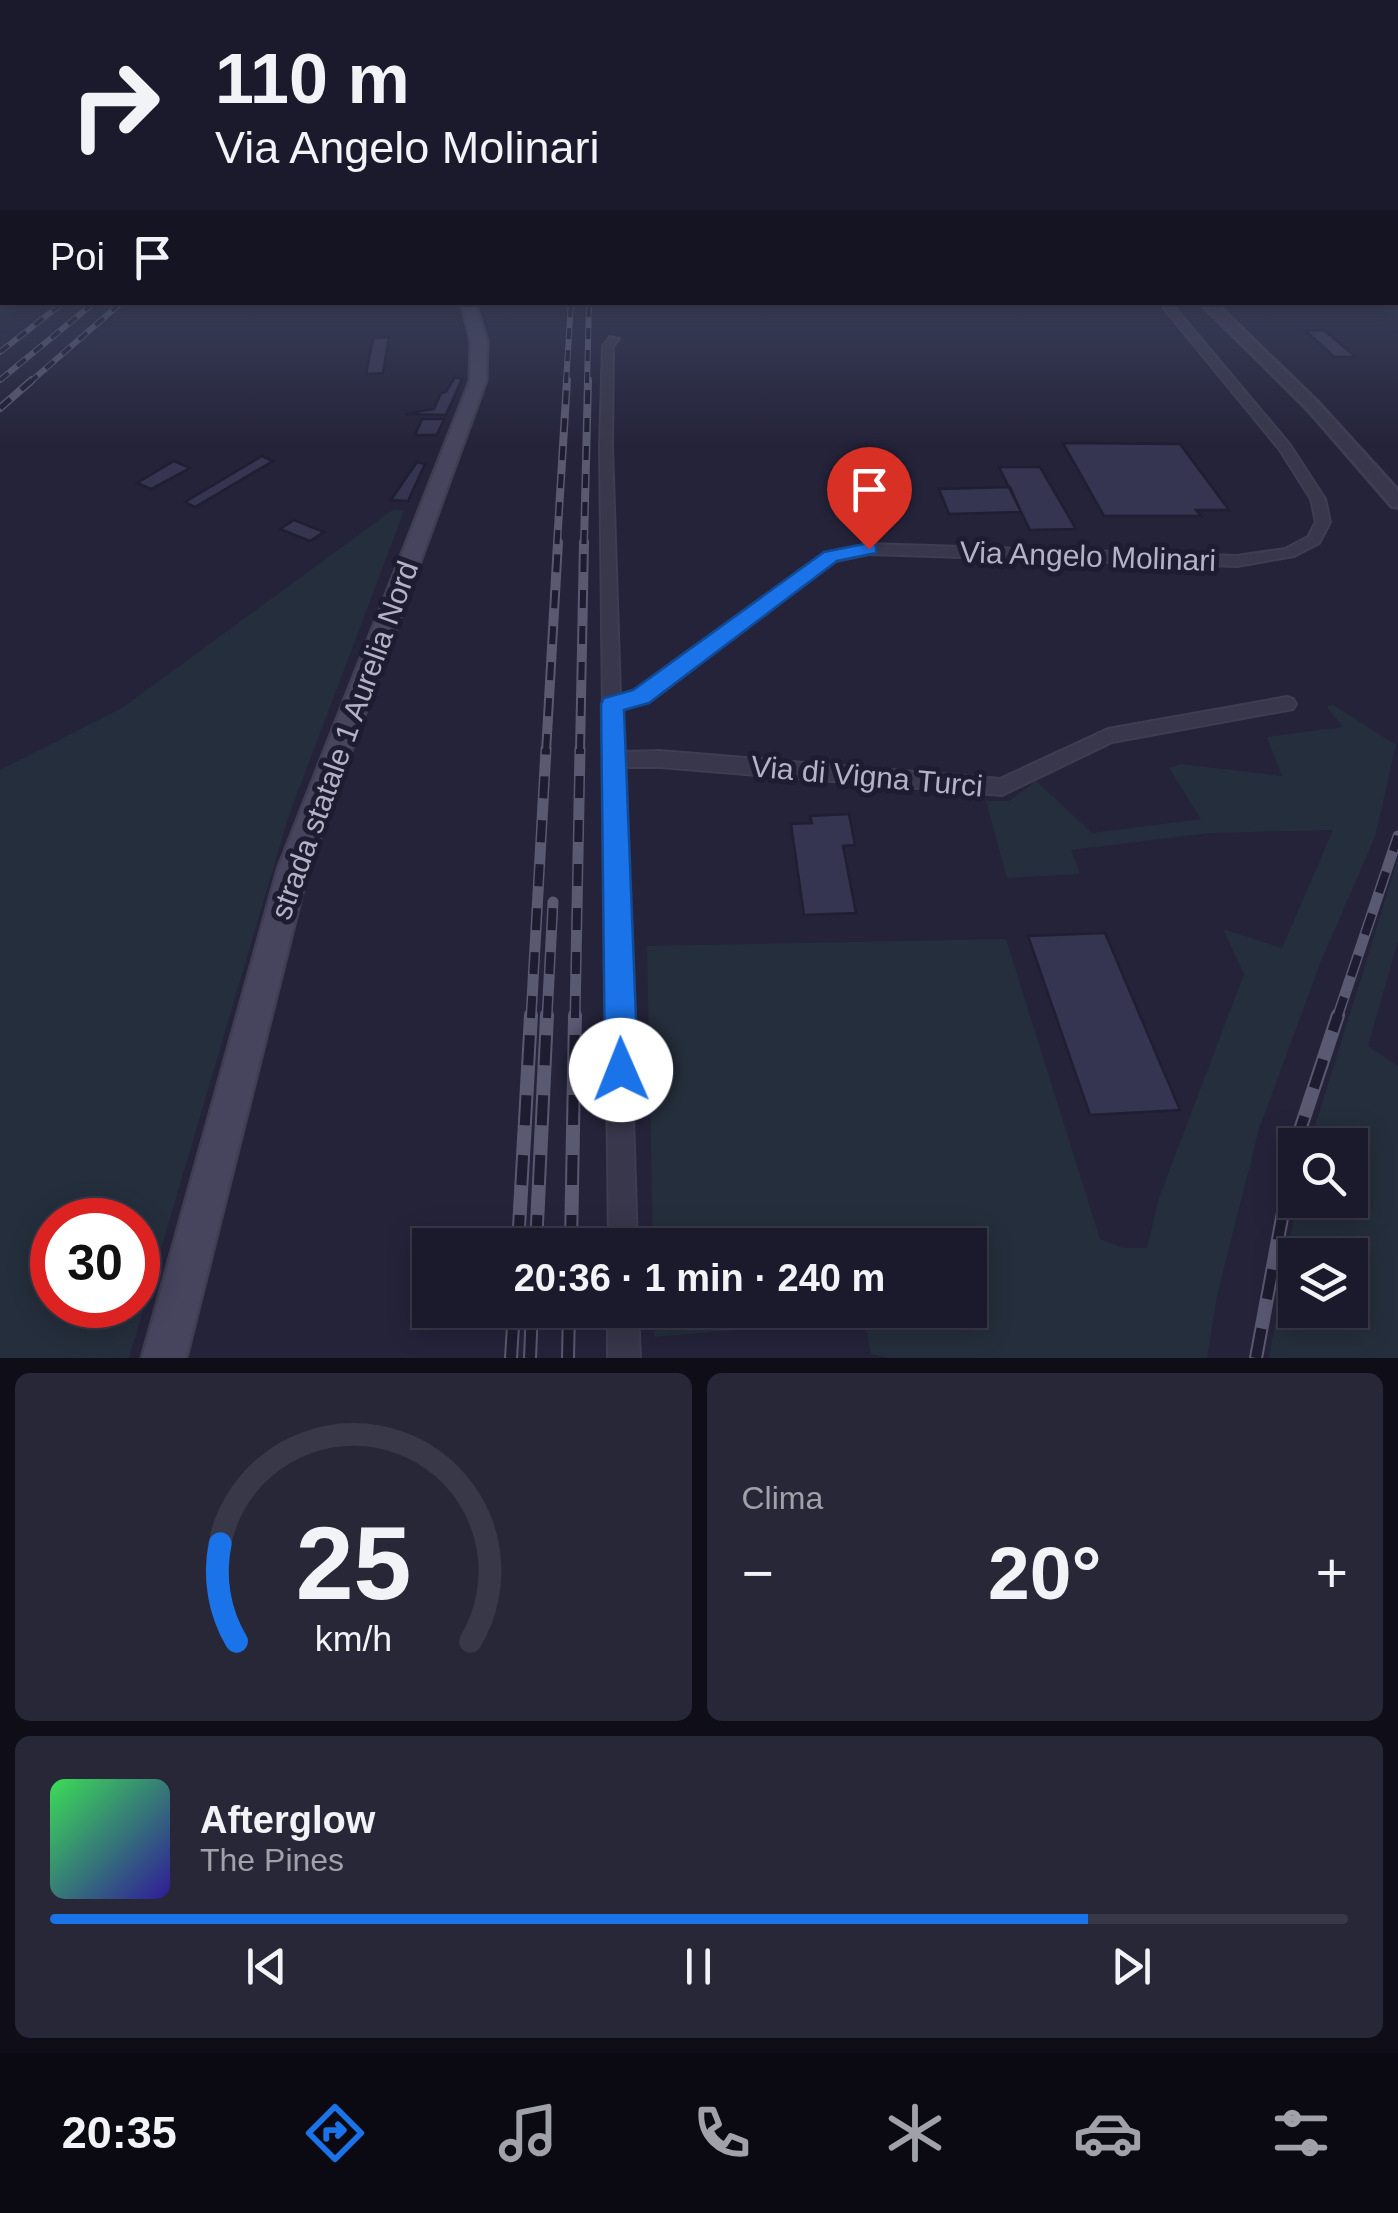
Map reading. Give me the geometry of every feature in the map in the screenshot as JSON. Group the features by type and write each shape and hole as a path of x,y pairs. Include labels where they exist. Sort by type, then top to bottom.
{"main road":[{"name":"strada statale 1 Aurelia Nord","path":"164,1358 292,869 478,381 478,341 473,318"}],"street":[{"name":"Via Angelo Molinari","path":"612,704 640,697 831,556 869,549 1237,561 1289,553 1314,540 1323,522 1318,499 1285,448 1178,318"},
{"path":"1223,318 1313,406 1396,501"},
{"path":"1239,318 1336,409 1398,478"},
{"path":"614,339 608,346 606,446 623,1228"},
{"name":"Via di Vigna Turci","path":"612,760 660,759 1002,788 1108,736 1287,704"},
{"path":"623,1328 624,1358"}],"shaded area":[{"path":"394,509 404,511 288,818 160,1253 160,1198 30,1198 30,1328 138,1328 129,1358 0,1358 0,770 122,708"},
{"path":"1332,704 1396,745 1375,837 1321,961 1259,1129 1217,1296 1207,1358 888,1358 871,1354 866,1328 987,1328 987,1228 653,1228 647,946 1006,939 1100,1239 1123,1248 1147,1248 1159,1198 1244,974 1223,929 1282,948 1333,830 1210,833 1071,850 1080,874 1007,878 986,801 1009,801 1036,781 1092,833 1201,819 1169,768 1181,764 1282,776 1267,737 1343,727 1327,707"},
{"path":"1398,859 1398,941 1368,1046 1398,1066 1398,1358 1269,1358 1278,1307 1278,1328 1368,1328 1368,1238 1290,1238 1294,1218 1368,1218 1368,1128 1314,1128"},
{"path":"654,1328 759,1328 654,1337"}],"building":[{"path":"1324,330 1356,357 1334,357 1306,331"},
{"path":"389,337 383,373 366,374 373,338"},
{"path":"455,377 462,379 446,415 406,414 434,409"},
{"path":"422,419 444,419 437,435 415,435"},
{"path":"1063,443 1180,444 1229,510 1196,510 1201,516 1104,516"},
{"path":"262,456 273,461 195,507 185,502"},
{"path":"174,461 190,468 151,489 137,483"},
{"path":"417,462 425,464 408,501 391,500"},
{"path":"999,467 1040,467 1076,529 1030,530"},
{"path":"1010,487 1021,512 949,514 939,489"},
{"path":"294,520 324,532 310,541 280,529"},
{"path":"849,814 855,845 843,846 856,913 804,915 791,824 812,823 810,816"},
{"path":"1105,933 1180,1110 1090,1115 1028,936"}],"railway":[{"path":"0,352 43,318"},
{"path":"0,380 75,318"},
{"path":"29,383 103,318"},
{"path":"566,383 570,318"},
{"path":"587,383 589,318"},
{"path":"0,408 32,380"},
{"path":"557,544 567,380"},
{"path":"584,544 588,380"},
{"path":"546,752 558,542"},
{"path":"580,752 584,542"},
{"path":"531,1018 546,749"},
{"path":"575,1018 580,749"},
{"path":"1338,1016 1398,836"},
{"path":"547,1018 553,902"},
{"path":"519,1228 531,1015"},
{"path":"537,1228 547,1015"},
{"path":"571,1228 575,1015"},
{"path":"1301,1128 1338,1016"},
{"path":"1256,1358 1282,1218"},
{"path":"511,1358 513,1328"},
{"path":"530,1358 531,1328"},
{"path":"568,1358 569,1328"}],"route":[{"path":"621,1070 612,704 640,697 831,556 869,549"}]}
